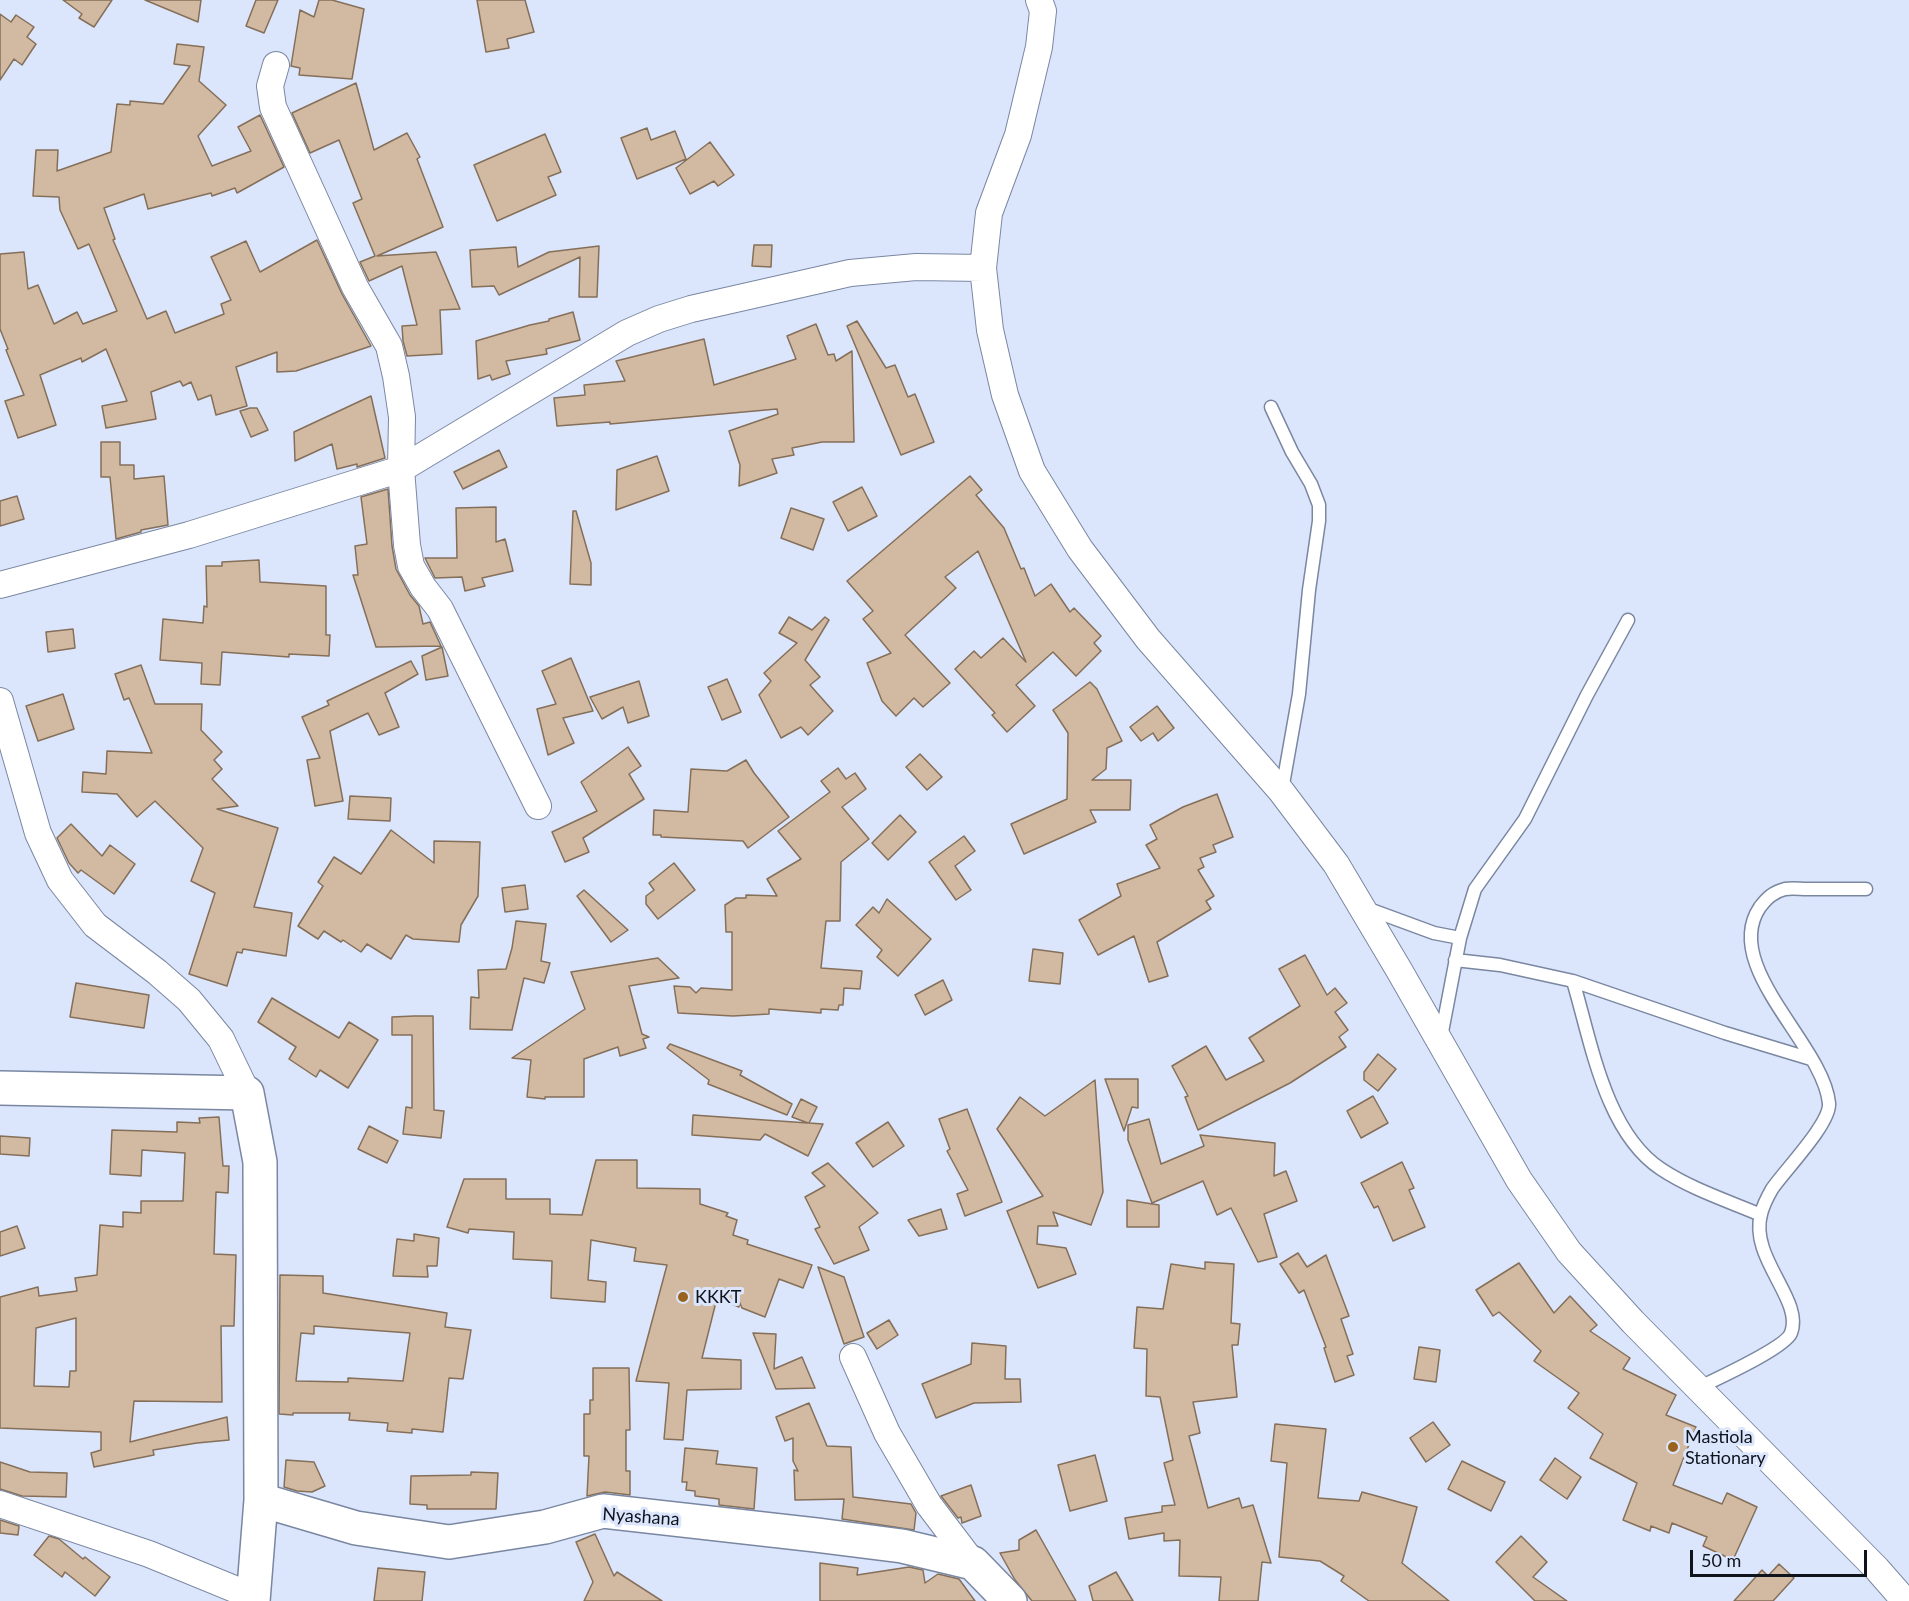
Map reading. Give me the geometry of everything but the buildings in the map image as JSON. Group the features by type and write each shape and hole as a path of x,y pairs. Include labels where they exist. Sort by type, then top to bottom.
{"street":[{"path":"1039,0 1043,11 1039,47 1018,135 989,213 983,268 990,330 1005,395 1032,471 1080,549 1148,639 1281,791 1336,864 1519,1180 1569,1252 1633,1322 1877,1569 1905,1601"},
{"path":"276,65 270,86 273,107 355,287 389,346 402,417 401,469 406,545 411,566 440,609 538,806"},
{"path":"0,585 189,535 401,469 609,343 659,318 701,306 850,273 916,267 983,268"},
{"path":"0,701 38,833 60,880 95,925 157,972 189,1000 221,1039 247,1093 260,1162 261,1500 253,1599 149,1554 0,1504"},
{"path":"0,1088 247,1093"},
{"path":"853,1357 887,1432 929,1505 973,1563 1010,1601"},
{"name":"Nyashana","path":"261,1500 356,1528 449,1542 545,1527 603,1511 816,1534 902,1546 973,1563"}],"lane":[{"path":"1271,407 1292,452 1311,484 1319,505 1299,694 1281,791"},
{"path":"1440,1041 1460,938 1475,889 1525,819 1587,695 1628,620"},
{"path":"1698,1388 1774,1349 1790,1336 1794,1321 1790,1305 1767,1261 1760,1237 1761,1215 1771,1190 1824,1121 1830,1106 1826,1089 1811,1059 1754,962 1750,938 1754,917 1768,896 1786,889 1866,888"},
{"path":"1362,907 1434,933 1460,938"},
{"path":"1455,960 1500,965 1573,981 1725,1033 1811,1059"},
{"path":"1573,981 1609,1097 1632,1143 1660,1168 1694,1187 1761,1215"}],"place":[{"name":"KKKT","path":"683,1297"},
{"name":"Mastiola Stationary","path":"1673,1447"}]}
